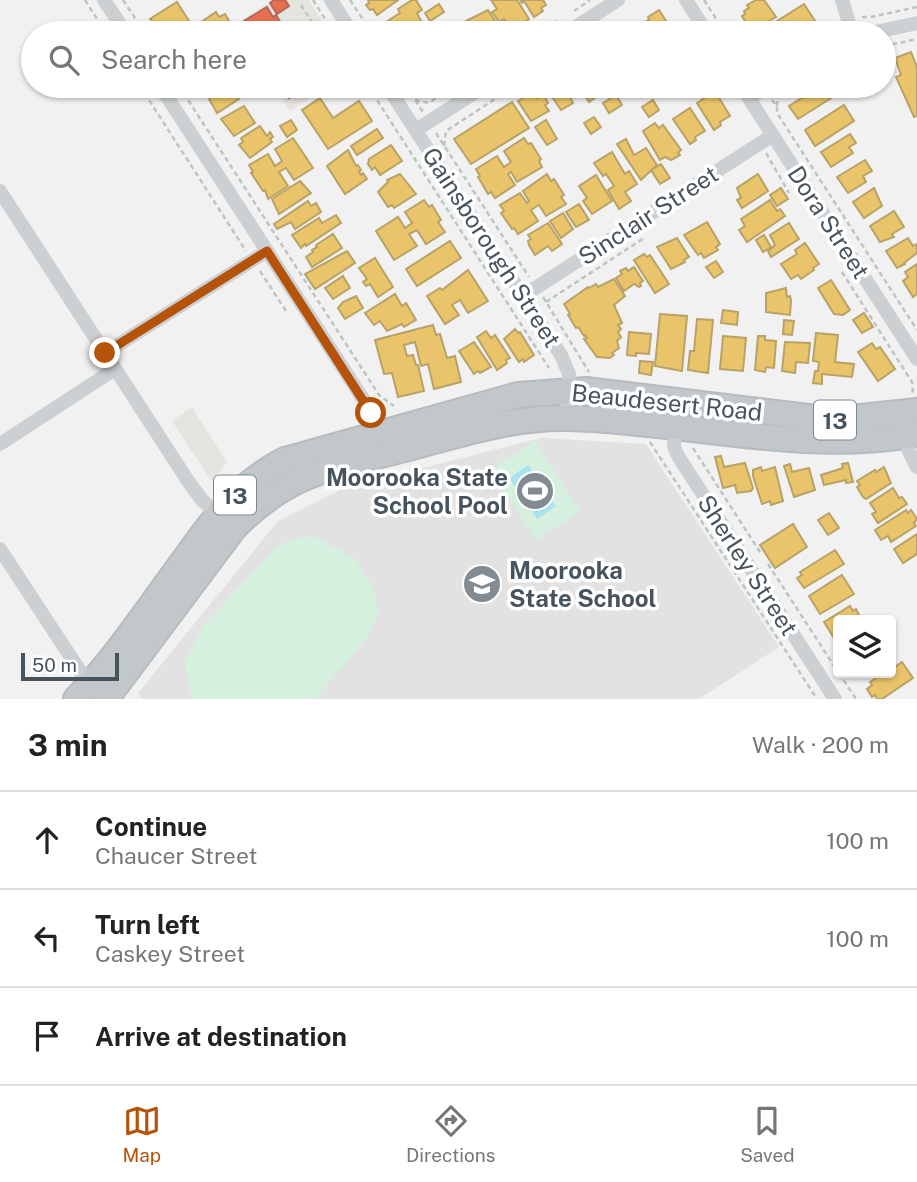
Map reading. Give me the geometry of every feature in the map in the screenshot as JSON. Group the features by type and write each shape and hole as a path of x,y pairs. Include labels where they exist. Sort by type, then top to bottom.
{"highway":[{"name":"Beaudesert Road","path":"91,694 226,521 247,483 275,465 298,456 518,396 579,383 626,394 833,420 911,418"},
{"name":"Beaudesert Road","path":"226,521 251,511 284,486 320,471 524,421 567,418 815,441 858,442 911,418"}],"street":[{"path":"104,0 118,21"},
{"path":"331,0 344,21"},
{"path":"585,21 618,0"},
{"path":"686,0 699,21"},
{"path":"842,0 848,21"},
{"path":"896,28 917,23"},
{"path":"168,98 367,405 378,433"},
{"name":"Gainsborough Street","path":"398,98 422,126 561,355 569,374 579,383 567,418"},
{"path":"422,126 466,98"},
{"name":"Dora Street","path":"749,98 917,359"},
{"name":"Sinclair Street","path":"523,296 774,135"},
{"path":"0,191 188,481 202,500 226,521"},
{"path":"105,353 267,251"},
{"path":"0,444 115,369"},
{"path":"911,418 908,449 917,467"},
{"name":"Sherley Street","path":"674,427 674,447 678,456 835,699"},
{"path":"0,549 72,659 91,694"}],"path":[{"path":"85,0 98,21"},
{"path":"123,0 137,21"},
{"path":"313,0 326,21"},
{"path":"351,0 364,21"},
{"path":"704,0 718,21"},
{"path":"300,5 311,21"},
{"path":"859,19 917,7"},
{"path":"896,43 917,39"},
{"path":"148,98 248,253"},
{"path":"187,98 379,395 394,406"},
{"path":"376,98 549,368"},
{"path":"437,98 429,103 415,100 422,126 444,146 530,278"},
{"path":"444,146 446,131 497,98"},
{"path":"772,98 777,113 917,330"},
{"path":"776,106 778,98"},
{"path":"769,158 789,192"},
{"path":"546,302 644,238"},
{"path":"256,265 288,314"},
{"path":"842,272 912,382 911,418"},
{"path":"542,296 589,371 579,383"},
{"path":"650,442 817,699"},
{"path":"693,445 693,450 760,552"},
{"path":"768,564 833,663"},
{"path":"843,678 856,699"}],"shaded area":[{"path":"273,0 309,0 322,21 241,21"},
{"path":"282,98 310,98 290,111"},
{"path":"192,407 227,462 212,482 172,421"},
{"name":"Moorooka State School","path":"541,438 646,444 779,647 699,699 142,699 138,693 278,521 344,488"}],"green space":[{"name":"Moorooka State School Pool","path":"535,441 580,511 536,540 490,470"},
{"path":"313,536 354,558 374,589 378,612 369,635 315,699 194,699 188,687 185,662 203,626 276,547 295,538"}],"water":[{"path":"528,465 556,506 537,519 509,478"}],"building: Homes":[{"path":"368,0 398,0 377,15 366,5"},
{"path":"416,0 422,10 417,13 421,21 388,21 400,13 398,9"},
{"path":"491,0 517,0 529,19 498,21 492,12 497,9"},
{"path":"520,0 543,0 546,5 541,8 543,11 534,17 524,1 522,3"},
{"path":"756,0 764,0 776,17 769,21 745,21 742,16 749,8 747,5"},
{"path":"177,2 189,21 152,21 150,19"},
{"path":"439,4 444,12 430,21 425,13"},
{"path":"804,4 815,21 777,21"},
{"path":"488,10 495,21 466,21"},
{"path":"659,10 666,21 647,21 648,17"},
{"path":"216,12 219,17 225,14 229,21 203,21"},
{"path":"911,52 917,67 917,116 914,117 896,77 901,75 896,58"},
{"path":"238,98 239,99 217,113 209,99"},
{"path":"320,98 333,118 359,101 372,121 328,149 302,110"},
{"path":"523,98 545,98 548,103 545,105 549,111 531,121 518,101"},
{"path":"553,98 570,98 573,103 561,110"},
{"path":"611,98 618,98 622,105 609,113 603,103"},
{"path":"704,98 719,98 730,116 714,130 697,103"},
{"path":"802,98 831,98 798,119 789,106"},
{"path":"653,100 659,110 649,117 642,107"},
{"path":"512,102 529,128 471,164 454,139"},
{"path":"844,105 854,121 815,146 805,130"},
{"path":"244,106 255,123 234,136 221,119"},
{"path":"690,108 705,131 690,144 673,119"},
{"path":"594,117 601,127 591,134 584,123"},
{"path":"291,120 297,130 287,137 280,126"},
{"path":"546,120 557,139 547,145 535,127"},
{"path":"655,123 659,128 663,125 681,150 678,153 680,155 671,160 665,157 660,160 643,131"},
{"path":"260,126 267,136 270,132 272,142 250,158 239,145 243,142 241,138"},
{"path":"377,129 383,138 357,155 351,146"},
{"path":"850,134 856,143 849,147 853,153 831,167 821,152"},
{"path":"293,138 313,168 294,180 286,168 279,172 288,186 268,199 265,190 263,191 251,173 253,172 249,165 268,154 275,166 282,161 275,149"},
{"path":"524,138 528,144 531,143 541,159 539,161 542,167 517,182 511,172 508,174 515,185 495,198 491,192 488,194 476,169 497,156 504,167 511,162 504,151"},
{"path":"626,139 634,155 646,148 657,165 641,180 617,144"},
{"path":"391,145 402,161 380,175 375,167 372,170 368,164 369,159"},
{"path":"348,150 361,170 359,172 367,179 345,194 327,166"},
{"path":"612,152 625,174 629,171 637,184 625,192 631,201 619,209 608,190 614,186 594,163"},
{"path":"865,160 872,171 863,176 866,182 848,193 837,177"},
{"path":"661,164 670,178 660,184 651,170"},
{"path":"400,174 416,194 394,208 392,205 388,207 378,192 387,180"},
{"path":"547,174 551,181 554,179 566,204 546,216 539,205 531,210 538,221 518,234 501,213 504,211 500,205 520,193 527,203 529,201 523,191"},
{"path":"758,174 768,191 742,208 737,200 741,198 737,188"},
{"path":"596,175 612,201 592,214 583,201 587,198 579,186"},
{"path":"300,181 311,193 279,214 272,199"},
{"path":"781,188 788,199 777,206 770,195"},
{"path":"874,188 882,206 864,218 853,202"},
{"path":"424,200 429,207 432,205 445,232 426,244 417,230 409,234 417,246 394,260 376,231 398,217 405,228 412,223 405,212"},
{"path":"770,200 777,211 780,209 785,216 747,242 739,230 745,226 741,219"},
{"path":"308,201 311,206 316,203 321,212 295,229 291,222 277,229 274,224"},
{"path":"579,204 589,220 576,227 566,212"},
{"path":"894,211 904,227 892,234 894,237 880,242 870,226"},
{"path":"563,213 573,229 561,238 550,221"},
{"path":"336,215 341,223 306,246 305,244 301,248 292,235 319,218 322,223"},
{"path":"707,222 720,244 716,247 718,250 704,258 701,253 698,255 684,235"},
{"path":"548,223 562,244 552,251 548,246 535,255 529,245 528,241 531,239 528,235"},
{"path":"789,223 799,239 771,257 768,251 775,245 770,235"},
{"path":"333,234 342,248 312,267 306,257 313,252 316,245"},
{"path":"764,235 771,247 763,252 756,240"},
{"path":"677,238 689,257 671,269 657,247"},
{"path":"908,238 913,246 917,244 917,253 897,268 886,251"},
{"path":"450,241 461,258 417,286 406,269"},
{"path":"805,243 819,264 801,279 798,275 791,279 781,264 797,254 795,250"},
{"path":"347,251 355,263 315,289 305,274"},
{"path":"644,254 647,257 650,255 669,284 655,293 634,260"},
{"path":"375,258 393,287 378,297 370,284 366,286 363,282 367,279 359,268"},
{"path":"716,261 723,272 714,278 706,267"},
{"path":"917,264 917,294 913,297 903,281 908,277 905,272"},
{"path":"634,267 643,281 641,286 634,284 624,291 616,278 622,274 620,271 626,268 628,271"},
{"path":"468,270 488,301 468,313 460,300 452,305 459,315 445,324 427,296 440,288 442,290"},
{"path":"343,276 350,288 333,299 325,288"},
{"path":"614,279 625,296 614,305 622,323 618,325 621,329 618,332 621,337 617,341 619,348 610,358 597,357 584,339 587,338 585,335 576,328 564,304 588,287 596,284 598,287"},
{"path":"831,280 850,310 843,315 834,314 818,288"},
{"path":"786,288 787,297 790,296 791,300 790,315 766,312 766,293"},
{"path":"395,294 402,306 406,303 416,320 404,327 402,324 387,331 380,321 374,325 365,313"},
{"path":"356,296 363,308 345,319 338,308 343,302"},
{"path":"723,310 738,312 737,325 721,323"},
{"path":"864,313 873,327 862,333 853,320"},
{"path":"660,314 687,316 682,371 655,366"},
{"path":"697,319 713,320 708,373 688,370 690,351 694,351"},
{"path":"784,320 794,321 792,335 783,334"},
{"path":"433,325 436,335 440,334 447,358 455,356 461,382 434,389 428,364 421,366 415,342 404,345 407,356 413,355 418,365 424,391 398,397 392,373 384,374 375,340"},
{"path":"515,329 520,332 534,355 524,362 523,359 519,362 504,339"},
{"path":"486,331 491,338 495,335 510,358 497,370 477,337"},
{"path":"629,332 651,334 649,354 627,355"},
{"path":"816,333 838,335 835,362 854,364 852,377 822,374 822,384 813,383 819,362 813,361"},
{"path":"723,336 746,338 743,371 720,369"},
{"path":"758,336 776,341 774,368 766,367 765,372 755,370"},
{"path":"474,342 491,367 474,374 459,351"},
{"path":"785,342 810,343 808,363 796,362 795,373 782,371"},
{"path":"872,343 876,349 880,347 895,369 878,381 858,352"},
{"path":"640,361 653,362 651,375 639,373"},
{"path":"721,456 724,467 745,463 753,488 751,491 737,493 735,485 723,488 715,457"},
{"path":"848,463 853,482 846,483 846,480 824,485 821,475 843,468 842,464"},
{"path":"790,464 792,472 809,468 815,490 794,497 784,466"},
{"path":"761,467 762,471 775,467 783,501 771,505 770,501 762,504 753,476 753,470"},
{"path":"884,467 891,483 866,499 857,487 860,485 857,481"},
{"path":"893,488 907,504 878,523 872,514 876,512 870,503"},
{"path":"906,510 908,513 911,510 917,519 914,523 916,526 891,542 888,536 881,540 875,530"},
{"path":"829,513 839,528 828,535 818,520"},
{"path":"793,524 807,547 775,568 760,545"},
{"path":"917,534 917,554 903,563 894,549"},
{"path":"835,550 844,564 804,588 797,578 802,575 800,572"},
{"path":"842,575 854,594 820,614 809,596"},
{"path":"850,606 853,611 856,609 859,615 835,615"},
{"path":"833,616 833,636 824,622"},
{"path":"902,662 913,678 882,699 877,699 875,695 872,697 867,689 872,685 870,682 876,678 896,678 896,666"}],"building: Shops":[{"path":"274,0 285,0 289,6 277,14 270,3"},
{"path":"267,7 273,17 276,15 280,21 244,21"}],"place":[{"name":"Moorooka State School Pool","path":"535,491"},
{"name":"Moorooka State School","path":"482,584"}],"route":[{"path":"105,353 267,251 371,413"}]}
